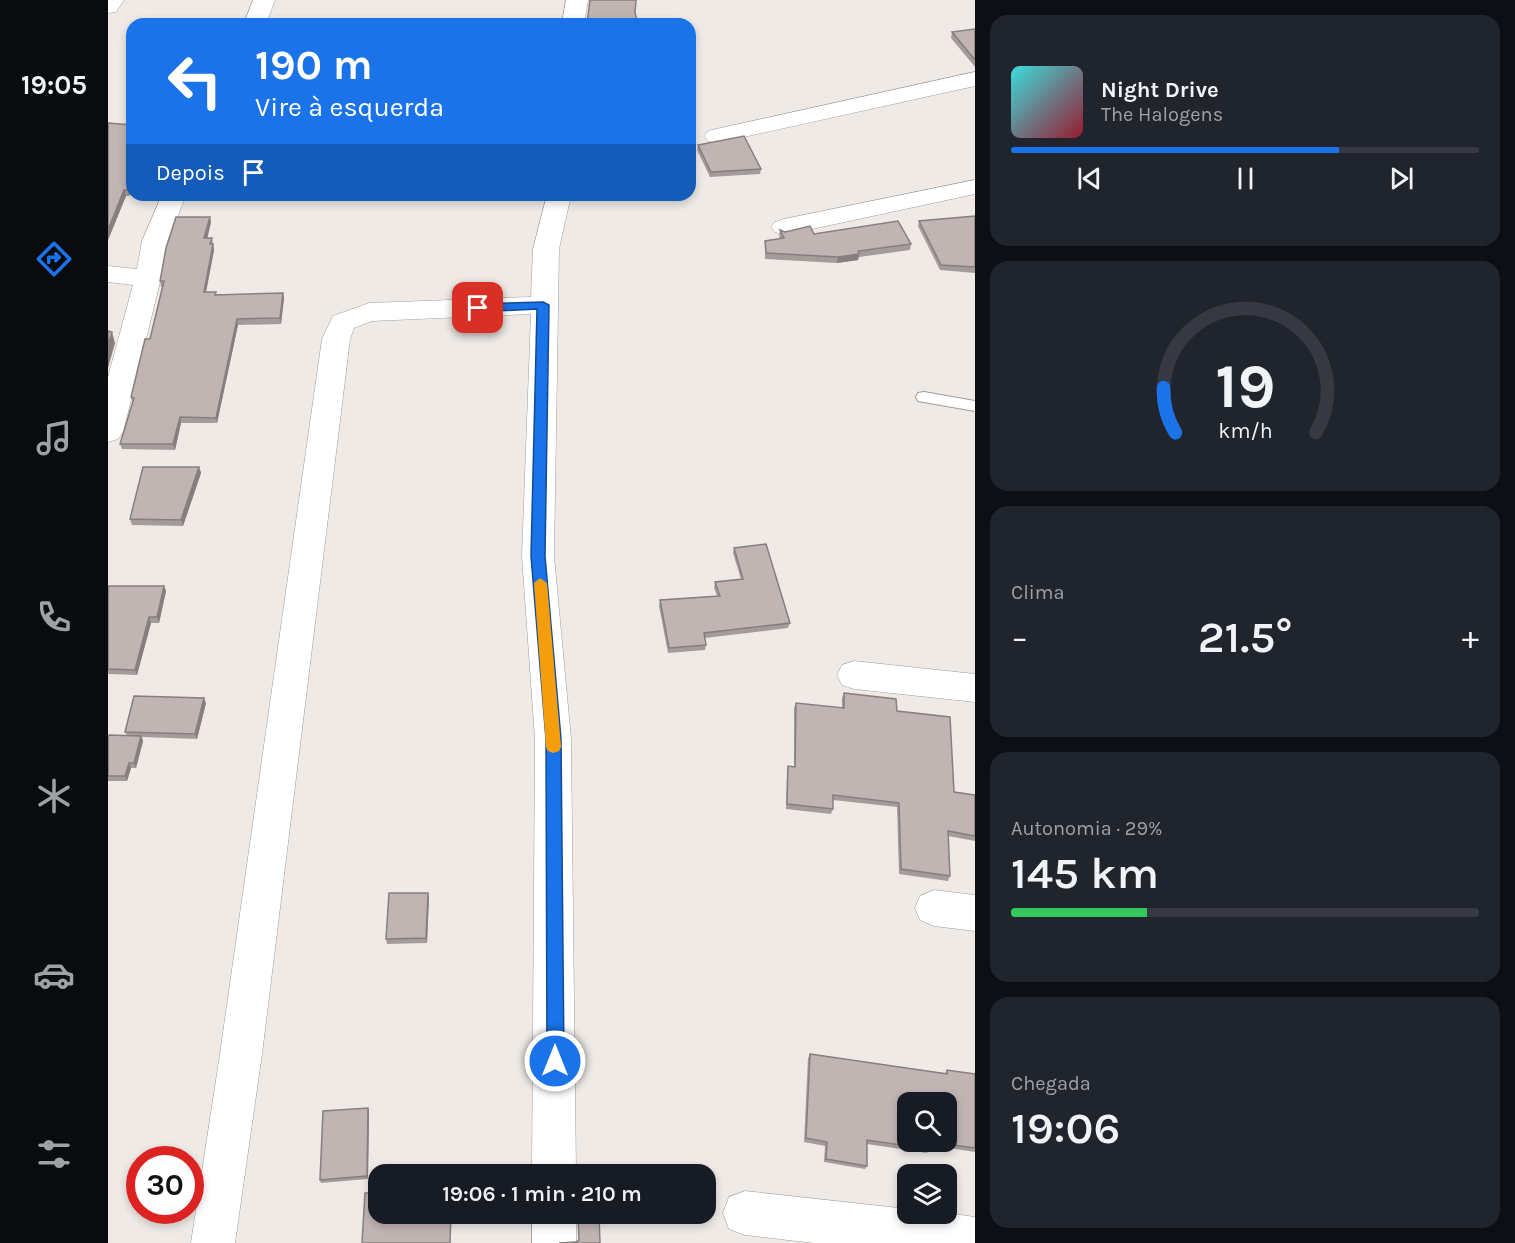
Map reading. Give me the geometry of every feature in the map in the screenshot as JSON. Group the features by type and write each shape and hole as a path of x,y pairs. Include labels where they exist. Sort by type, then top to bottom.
{"street":[{"path":"108,7 113,0"},
{"path":"257,18 264,0"},
{"path":"574,18 577,0"},
{"path":"716,136 975,79"},
{"path":"784,226 975,187"},
{"path":"110,418 156,241 172,201"},
{"path":"555,1164 553,739 538,556 546,249 558,201"},
{"path":"108,274 148,278"},
{"path":"213,1243 241,1054 336,339 343,322 369,312 543,305"},
{"path":"854,675 975,688"},
{"path":"934,908 975,913"},
{"path":"745,1213 975,1239"},
{"path":"554,1224 554,1243"}],"lane":[{"path":"924,397 975,406"}],"building":[{"path":"590,0 636,0 636,18 588,18"},
{"path":"975,29 975,60 952,32"},
{"path":"108,123 126,124 126,190 124,190 108,230"},
{"path":"744,136 761,169 711,172 698,145"},
{"path":"975,216 975,267 941,265 919,221"},
{"path":"176,217 210,217 204,238 212,238 210,244 213,244 204,292 216,292 215,295 283,293 280,318 237,319 216,418 180,417 173,444 120,444 134,398 131,397 145,339 150,339 164,281 160,281 166,248"},
{"path":"898,221 911,244 858,251 859,254 838,257 766,253 765,241 784,238 780,230 785,232 810,226 814,234"},
{"path":"108,331 112,332 108,345"},
{"path":"143,467 199,467 181,520 130,519"},
{"path":"766,544 790,623 704,633 706,645 669,648 660,600 720,596 715,582 743,579 734,548"},
{"path":"108,586 164,586 157,617 149,617 135,670 108,669"},
{"path":"844,693 896,699 897,711 950,717 954,792 975,795 975,836 948,831 950,876 901,869 899,803 833,795 833,809 787,804 788,766 795,767 796,703 844,708"},
{"path":"134,696 204,698 195,734 125,732"},
{"path":"108,735 141,736 134,763 129,763 125,776 108,776"},
{"path":"389,893 428,893 426,938 386,939"},
{"path":"810,1054 947,1074 947,1070 975,1074 975,1148 957,1145 957,1092 897,1092 897,1144 867,1140 867,1166 826,1159 827,1142 806,1138"},
{"path":"368,1108 367,1176 320,1180 323,1111"},
{"path":"365,1193 368,1193 368,1224 451,1224 450,1243 362,1243"},
{"path":"578,1224 599,1224 600,1243 559,1243 579,1240"}],"slow traffic":[{"path":"540,583 553,747"}],"route":[{"path":"478,308 543,305 538,556 553,739 555,1061"}]}
